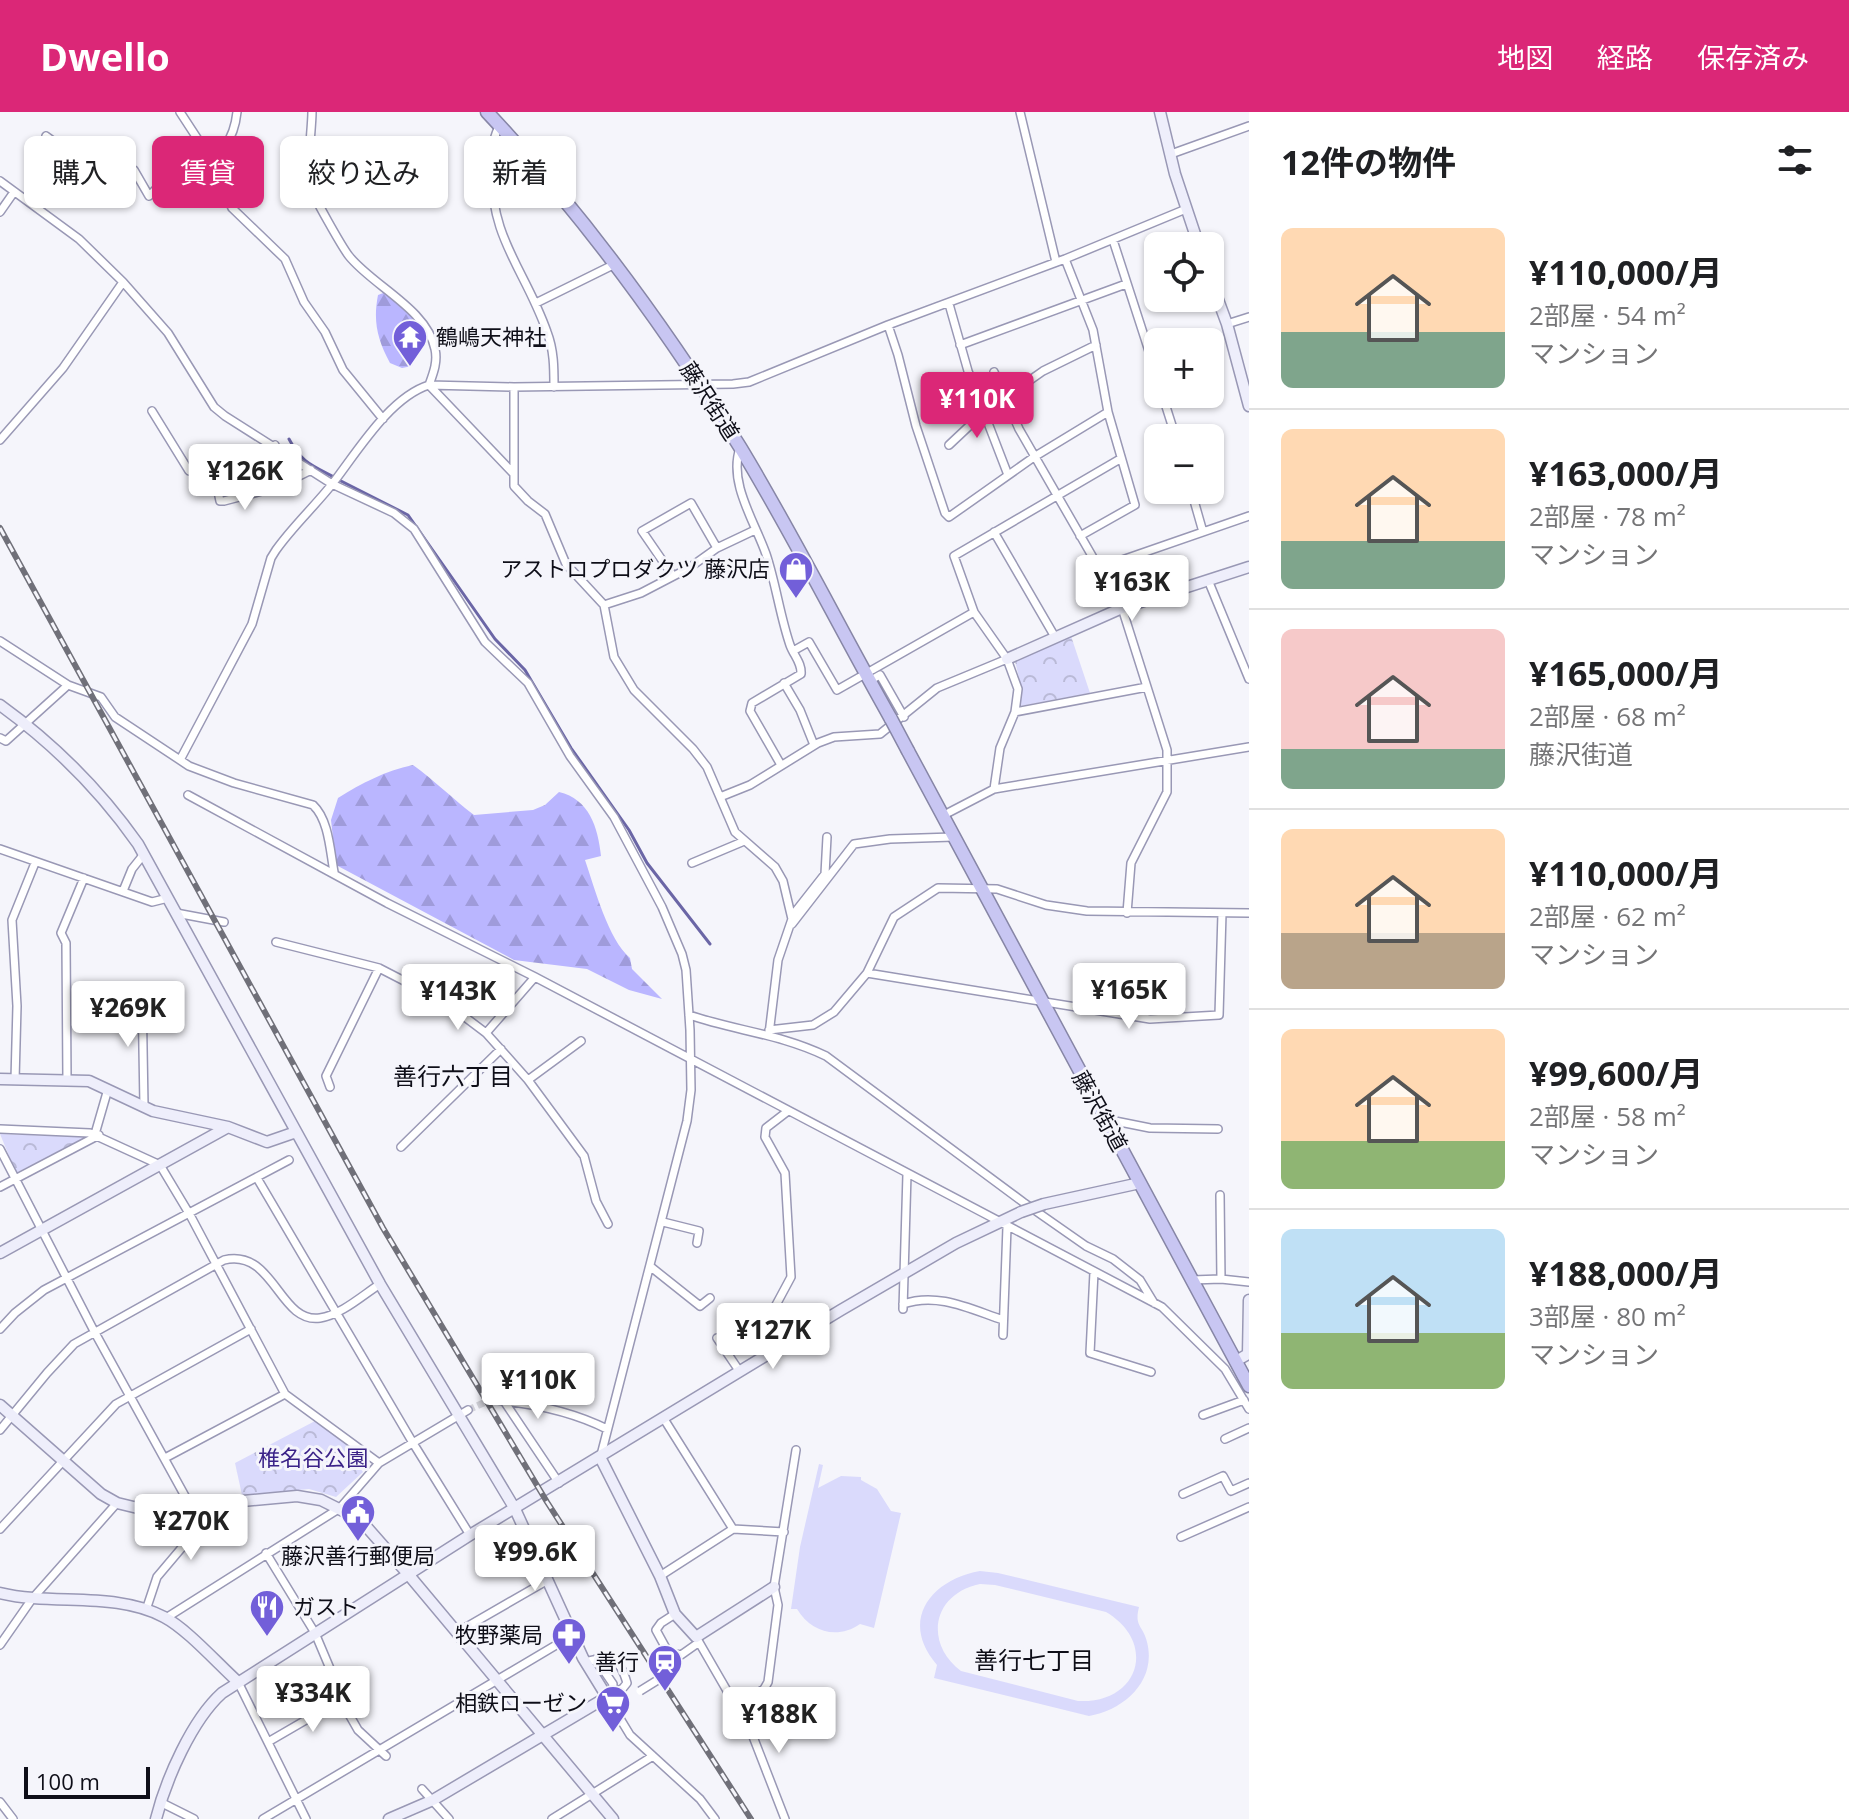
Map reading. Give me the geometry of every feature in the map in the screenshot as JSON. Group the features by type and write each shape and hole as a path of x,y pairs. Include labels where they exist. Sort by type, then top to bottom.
{"highway":[{"name":"藤沢街道","path":"493,116 615,264 740,448 867,678 898,718 908,751 1041,1002 1192,1280 1244,1357 1249,1386"}],"street":[{"path":"180,112 196,136"},
{"path":"232,136 237,112"},
{"path":"312,112 309,185 348,255 374,281 402,301 430,337 435,350 435,366 429,385"},
{"path":"1020,112 1056,262"},
{"path":"1160,112 1194,232"},
{"path":"493,116 491,190 494,206 503,240 536,303 553,354 554,387"},
{"path":"1171,154 1249,126"},
{"path":"136,173 149,196 152,193"},
{"path":"0,181 79,239 123,282 168,333 214,407 332,484 394,513 414,529 485,642 528,683 570,756 614,817 662,907 686,970 691,1059 687,1121 600,1457 660,1576 675,1614 697,1640 737,1707 763,1758 785,1819"},
{"path":"0,212 14,192"},
{"path":"232,208 285,259 304,302 325,332 343,370 383,419"},
{"path":"180,760 252,624 271,558 363,441 419,388 429,385 554,387 749,382 1186,209"},
{"path":"1113,240 1144,337"},
{"path":"1065,259 1083,301 1096,345 1108,412 1135,505 1080,536"},
{"path":"536,303 615,264"},
{"path":"0,440 63,368 123,282"},
{"path":"960,345 1126,284"},
{"path":"949,304 982,411 1008,475"},
{"path":"1223,312 1249,406"},
{"path":"1227,324 1249,317"},
{"path":"888,325 916,426 949,517 1034,457 1108,412"},
{"path":"949,445 982,411 1043,371 1096,345"},
{"path":"994,372 1034,457 1122,608 1169,759 1164,802 1131,863 1127,913"},
{"path":"429,385 513,474"},
{"path":"514,387 514,486 545,514 566,564 604,605 614,657 634,690 693,749 707,767 727,818 742,842 775,867 783,881 792,916 778,960 769,1032"},
{"path":"152,411 189,471 241,463 275,445"},
{"path":"740,448 735,460 738,479 765,554 793,651 801,667 801,674 752,703 750,711 781,765"},
{"path":"994,789 1000,748 1015,712 1018,689 1007,659 974,612 954,556 1120,459"},
{"path":"213,468 220,501 277,487 311,470"},
{"path":"673,576 642,531 691,503 717,548"},
{"path":"1195,504 1203,532"},
{"path":"1099,568 1249,516"},
{"path":"604,605 641,593 717,548 755,530"},
{"path":"994,532 1055,637"},
{"path":"720,797 750,785 814,745 834,737 880,734 937,688 1122,608 1249,567"},
{"path":"1208,580 1249,679"},
{"path":"793,651 809,642 837,690 867,678 974,612"},
{"path":"0,641 68,685 101,697 115,717 180,760 234,783 313,805 322,820 334,872"},
{"path":"784,683 800,710 814,745"},
{"path":"0,738 6,741 68,685"},
{"path":"1015,712 1147,687"},
{"path":"0,705 24,722 104,798 144,854 380,1284 464,1412 515,1509 573,1635 630,1735 700,1799 715,1819"},
{"path":"942,816 994,789 1249,747"},
{"path":"188,795 387,903 535,977 1162,1307 1225,1369 1249,1409"},
{"path":"792,916 825,874 827,837"},
{"path":"791,926 854,844 890,839 953,837"},
{"path":"692,863 742,842"},
{"path":"0,849 152,902 168,898"},
{"path":"123,891 132,869 144,854"},
{"path":"15,1080 17,1006 12,920 35,863"},
{"path":"67,1079 66,943 61,933 84,878"},
{"path":"689,1015 735,1029 769,1032 821,1021 834,1012 867,973 889,924 900,911 938,888 997,889 1058,907 1127,913 1249,913"},
{"path":"176,913 224,922"},
{"path":"867,973 1150,1019 1219,1015 1222,913"},
{"path":"0,918 12,920"},
{"path":"276,942 379,968 445,1002 486,1033 528,1080 584,1156 596,1201 608,1224"},
{"path":"330,1087 326,1076 379,968"},
{"path":"486,1033 535,977"},
{"path":"142,991 144,1106"},
{"path":"769,1032 799,1043 842,1066 1023,1202 1086,1246 1113,1259 1140,1280 1154,1303"},
{"path":"528,1080 581,1041"},
{"path":"401,1147 501,1049"},
{"path":"0,1079 89,1081 166,1115 228,1127 267,1142 296,1132"},
{"path":"0,1187 97,1135 108,1089"},
{"path":"774,1351 762,1331 791,1277 785,1173 765,1137 766,1128 788,1111"},
{"path":"1105,1119 1150,1128 1218,1129"},
{"path":"0,1253 228,1127"},
{"path":"0,1129 97,1135 160,1165 285,1394 379,1463"},
{"path":"0,1149 94,1331 191,1507 190,1538 157,1577 146,1610"},
{"path":"0,1329 30,1300 67,1278 289,1160"},
{"path":"907,1174 903,1307 919,1299 938,1299 1003,1320"},
{"path":"257,1178 470,1535"},
{"path":"156,1819 160,1802 197,1721 208,1706 238,1682 470,1535 904,1273 1003,1225 1021,1212 1140,1183"},
{"path":"1220,1195 1221,1279"},
{"path":"663,1222 699,1231 697,1243"},
{"path":"1003,1225 1003,1335"},
{"path":"0,1430 60,1358 94,1331 229,1258 257,1266 294,1310 313,1318 335,1313 380,1284"},
{"path":"651,1267 700,1306 710,1298"},
{"path":"1094,1272 1090,1353 1151,1372"},
{"path":"1192,1280 1249,1282"},
{"path":"1244,1357 1249,1301"},
{"path":"0,1529 116,1404 251,1329"},
{"path":"717,1338 740,1372"},
{"path":"165,1458 285,1394"},
{"path":"492,1399 537,1404 607,1429"},
{"path":"1203,1415 1244,1400"},
{"path":"504,1401 559,1483"},
{"path":"0,1405 101,1494 117,1503 146,1510 297,1496 321,1500 364,1524 613,1819"},
{"path":"166,1618 340,1508 379,1463 464,1412"},
{"path":"664,1419 733,1529"},
{"path":"1225,1439 1249,1428"},
{"path":"737,1707 764,1689 768,1682 778,1605 774,1587 796,1450"},
{"path":"1183,1494 1223,1476 1231,1491 1249,1483"},
{"path":"0,1645 32,1599 117,1503"},
{"path":"1181,1537 1249,1507"},
{"path":"660,1576 733,1529 784,1532"},
{"path":"266,1553 315,1633 358,1730 383,1753"},
{"path":"456,1633 548,1580"},
{"path":"675,1614 656,1630 668,1652 677,1656 774,1587"},
{"path":"0,1593 32,1599 123,1604 166,1618 238,1682 306,1819"},
{"path":"263,1819 383,1753 573,1635"},
{"path":"389,1819 433,1800 627,1683 612,1657 590,1660"},
{"path":"640,1691 669,1673"},
{"path":"268,1742 342,1699"},
{"path":"552,1819 653,1756"},
{"path":"422,1789 449,1819"},
{"path":"0,1802 13,1819"},
{"path":"160,1802 194,1819"}],"green space":[{"path":"386,292 402,297 414,322 416,346 412,366 402,368 390,363 382,346 376,322 377,304 378,295"},
{"path":"1070,633 1090,693 1021,706 1021,686 1014,657"},
{"path":"413,765 474,815 533,810 545,805 559,792 578,801 590,816 597,835 601,856 585,860 609,926 630,958 632,969 662,999 629,990 587,969 514,960 336,865 331,820 338,798 374,778"},
{"path":"0,1134 84,1137 84,1138 16,1173"},
{"name":"椎名谷公園","path":"315,1421 368,1460 360,1468 363,1472 336,1497 309,1489 242,1495 235,1463"},
{"path":"819,1464 823,1465 818,1488 841,1476 861,1477 877,1489 891,1511 901,1513 874,1628 860,1624 842,1632 825,1631 810,1623 797,1609 791,1609 800,1547"},
{"path":"980,1571 998,1573 1139,1607 1138,1622 1147,1642 1149,1656 1142,1681 1125,1700 1102,1713 1089,1716 934,1678 937,1665 926,1649 921,1618 934,1593 962,1576","holes":["980,1584 1106,1612 1122,1625 1132,1639 1136,1655 1134,1669 1127,1682 1115,1693 1099,1699 1078,1701 961,1671 949,1660 938,1634 943,1609 964,1589"]}],"waterway":[{"path":"289,439 302,458 334,477"},
{"path":"339,480 408,515 495,639 525,670 571,748 629,830 647,863 710,944"}],"tunnel":[{"path":"468,1410 492,1399"}],"railway":[{"path":"0,528 383,1228 547,1502 751,1819"}],"place":[{"name":"鶴嶋天神社","path":"410,368"},
{"name":"アストロプロダクツ 藤沢店","path":"796,600"},
{"name":"藤沢善行郵便局","path":"358,1543"},
{"name":"ガスト","path":"267,1638"},
{"name":"牧野薬局","path":"569,1666"},
{"name":"善行","path":"665,1693"},
{"name":"相鉄ローゼン","path":"613,1734"}],"district":[{"name":"善行六丁目","path":"453,1077"},
{"name":"善行七丁目","path":"1034,1661"}]}
